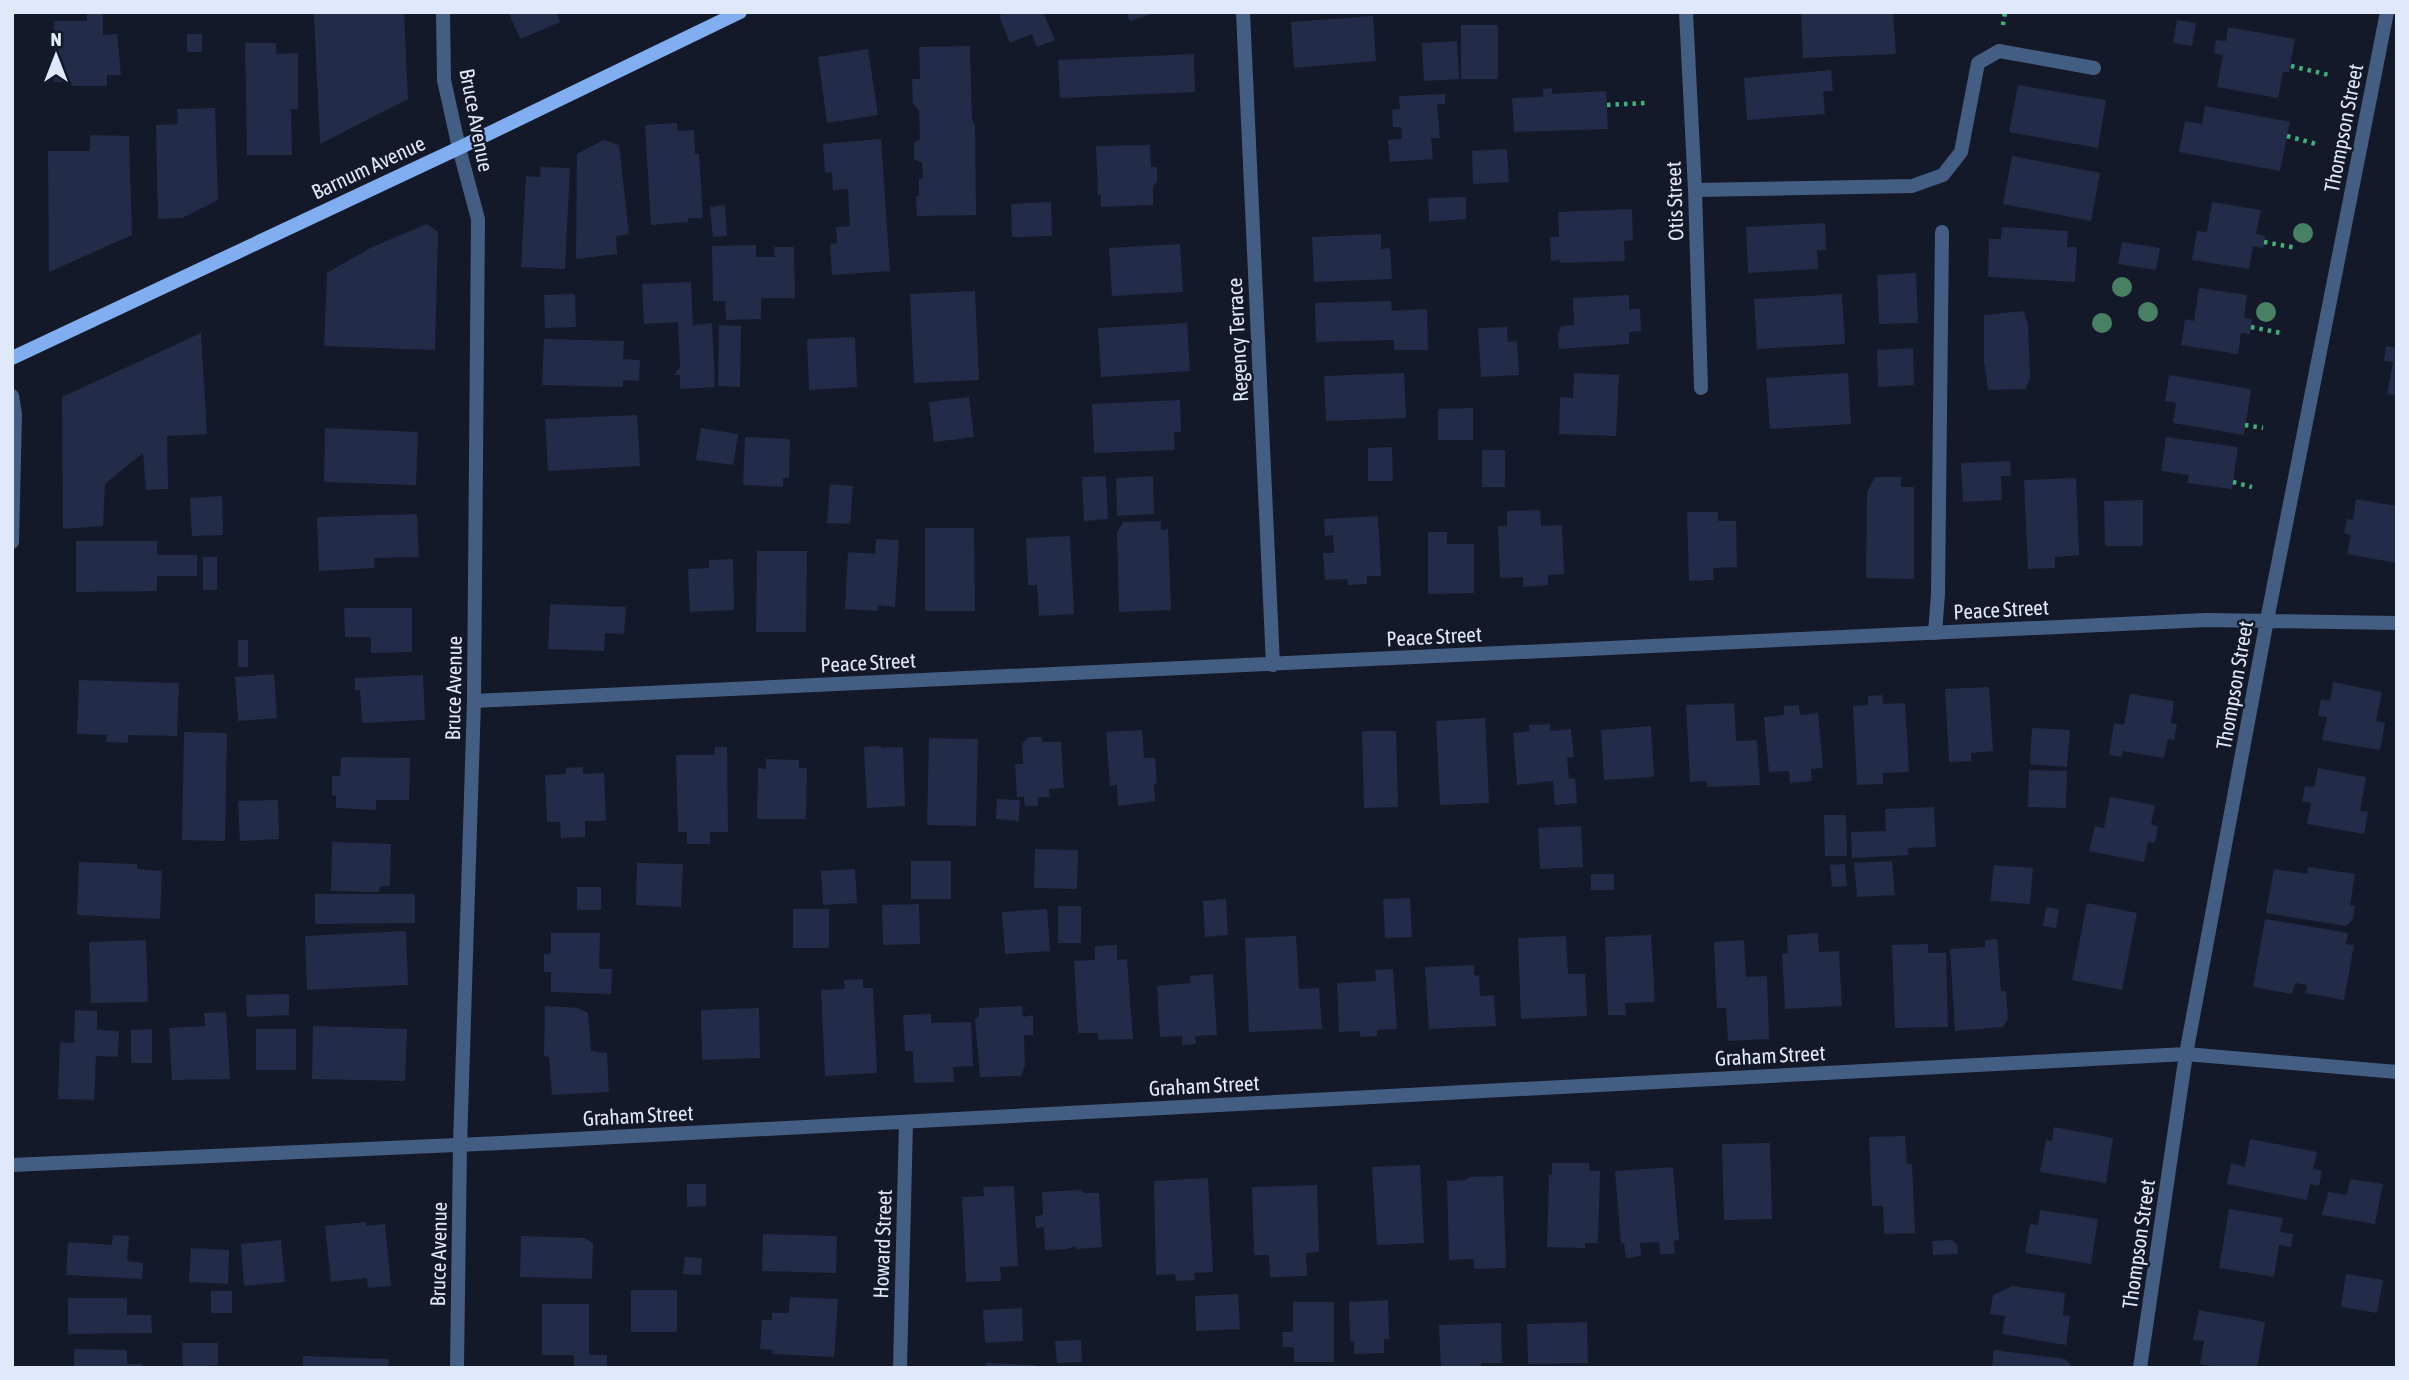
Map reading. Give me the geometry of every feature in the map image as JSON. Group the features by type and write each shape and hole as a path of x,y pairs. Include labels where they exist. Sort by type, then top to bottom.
{"main road":[{"name":"Barnum Avenue","path":"12,358 458,148 735,13"}],"street":[{"name":"Bruce Avenue","path":"443,12 444,80 458,148 478,219 474,701 460,1145 457,1368"},
{"name":"Regency Terrace","path":"1243,12 1273,665"},
{"name":"Otis Street","path":"1686,12 1695,190 1700,388"},
{"name":"Thompson Street","path":"2140,1368 2186,1054 2267,620 2387,12"},
{"path":"1695,190 1912,186 1942,175 1961,152 1978,62 1999,51 2094,68"},
{"path":"1935,634 1938,594 1942,232"},
{"path":"12,396 15,414 12,541"},
{"name":"Peace Street","path":"474,701 2206,620 2397,623"},
{"name":"Graham Street","path":"12,1165 460,1145 2186,1054 2397,1072"},
{"name":"Howard Street","path":"900,1368 906,1122"}],"path":[{"path":"2291,66 2329,75"},
{"path":"1607,105 1645,103"},
{"path":"2287,136 2316,144"},
{"path":"2264,242 2297,248"},
{"path":"2251,327 2281,333"},
{"path":"2245,425 2263,428"},
{"path":"2234,482 2252,487"}],"building":[{"path":"87,12 103,12 103,35 117,34 121,75 107,75 107,86 73,86 69,82 54,82 54,21 87,21"},
{"path":"404,12 408,99 320,144 314,14"},
{"path":"508,12 556,12 560,22 520,38"},
{"path":"1005,12 1043,12 1055,40 1037,47 1032,34 1010,43 999,16"},
{"path":"1126,12 1154,12 1154,13 1130,21"},
{"path":"1801,12 1893,12 1896,54 1803,58"},
{"path":"1373,16 1376,61 1294,68 1291,22"},
{"path":"2177,20 2196,23 2192,46 2173,43"},
{"path":"1461,25 1498,25 1498,79 1461,79"},
{"path":"2228,27 2295,39 2289,72 2283,72 2278,98 2217,87 2223,55 2214,53 2216,40 2226,41"},
{"path":"187,34 202,34 202,52 187,52"},
{"path":"1457,41 1459,79 1424,81 1422,43"},
{"path":"245,43 276,43 276,54 298,53 298,109 291,109 292,155 247,155"},
{"path":"970,46 972,120 975,125 976,215 917,216 916,196 919,196 919,179 923,179 922,163 914,159 914,143 920,139 919,110 913,104 912,79 920,79 919,47"},
{"path":"868,49 878,115 827,123 818,57"},
{"path":"1194,54 1195,92 1060,98 1058,60"},
{"path":"1831,70 1833,91 1823,91 1825,114 1747,120 1744,78"},
{"path":"2018,85 2106,100 2098,148 2009,132"},
{"path":"1552,88 1552,94 1606,91 1608,129 1514,132 1512,98 1543,97 1543,89"},
{"path":"1445,94 1445,104 1437,104 1440,138 1431,138 1433,159 1390,162 1388,140 1402,139 1401,127 1393,127 1392,110 1400,109 1399,96"},
{"path":"2205,106 2290,122 2280,171 2179,152 2185,121 2202,124"},
{"path":"215,108 218,200 182,218 158,219 156,125 178,124 177,109"},
{"path":"677,123 677,131 694,130 695,154 699,154 703,218 651,225 645,125"},
{"path":"90,135 129,136 132,235 49,272 48,151 90,151"},
{"path":"881,139 890,271 832,275 830,244 837,243 836,227 850,226 848,189 833,190 832,172 825,173 823,144"},
{"path":"604,140 619,145 629,234 616,236 617,254 576,259 577,154"},
{"path":"1150,145 1151,167 1157,167 1153,205 1101,207 1096,146"},
{"path":"1507,149 1509,182 1473,184 1472,151"},
{"path":"2012,156 2100,173 2091,221 2003,204"},
{"path":"541,167 570,168 565,269 521,267 526,176 540,177"},
{"path":"1466,197 1466,219 1429,222 1428,198"},
{"path":"1051,202 1052,236 1012,237 1011,204"},
{"path":"2212,202 2261,210 2256,234 2265,236 2263,248 2253,246 2249,269 2192,260 2197,231 2207,232"},
{"path":"725,205 727,236 713,237 710,207"},
{"path":"1632,209 1633,240 1624,241 1625,261 1551,261 1550,237 1559,237 1558,212"},
{"path":"1825,223 1826,250 1817,250 1818,269 1748,273 1746,227"},
{"path":"427,224 438,232 435,350 324,346 327,273 372,247"},
{"path":"2002,227 2068,231 2067,247 2077,247 2075,282 1988,277 1989,239 2001,239"},
{"path":"1381,234 1381,249 1390,248 1392,279 1314,282 1312,237"},
{"path":"2122,242 2160,248 2156,270 2118,264"},
{"path":"1180,244 1183,292 1112,296 1109,248"},
{"path":"756,245 756,257 775,257 774,247 794,247 795,298 761,298 761,319 726,320 725,301 713,301 712,246"},
{"path":"1916,273 1918,323 1879,324 1877,275"},
{"path":"691,282 693,325 712,323 715,387 680,389 680,375 674,375 680,367 678,322 644,324 642,284"},
{"path":"2199,288 2247,295 2244,318 2252,319 2250,334 2241,333 2238,354 2181,345 2185,319 2194,321"},
{"path":"975,291 979,380 914,383 910,294"},
{"path":"575,294 576,327 545,328 544,295"},
{"path":"1842,294 1845,344 1757,349 1754,299"},
{"path":"1629,295 1629,309 1640,309 1641,331 1629,332 1629,344 1559,349 1558,334 1561,326 1574,325 1573,298"},
{"path":"1391,301 1392,311 1427,309 1428,350 1394,350 1394,340 1316,342 1315,303"},
{"path":"2024,311 2028,325 2030,377 2026,389 1988,390 1984,362 1984,315"},
{"path":"1187,323 1190,371 1101,377 1098,328"},
{"path":"719,325 741,326 740,387 718,386"},
{"path":"1507,327 1508,342 1517,341 1519,375 1481,377 1478,328"},
{"path":"201,333 207,434 167,436 168,489 146,490 143,453 105,484 103,526 63,529 62,397"},
{"path":"855,337 857,387 809,390 807,339"},
{"path":"544,339 624,341 623,359 640,360 639,381 623,380 623,387 542,385"},
{"path":"2386,346 2397,348 2397,396 2387,394 2393,362 2384,361"},
{"path":"1913,348 1914,385 1878,387 1877,350"},
{"path":"1404,373 1406,418 1326,421 1324,376"},
{"path":"1574,373 1619,375 1616,436 1559,434 1560,397 1573,398"},
{"path":"1848,373 1851,424 1770,429 1766,378"},
{"path":"2169,375 2251,389 2244,435 2173,423 2176,403 2165,401"},
{"path":"969,397 974,437 934,442 929,402"},
{"path":"1180,400 1181,432 1174,432 1175,450 1094,453 1092,404"},
{"path":"1473,408 1473,440 1438,440 1438,409"},
{"path":"637,415 640,466 548,471 545,419"},
{"path":"325,428 418,432 416,485 324,482"},
{"path":"701,428 738,434 733,465 696,460"},
{"path":"745,437 790,439 789,478 783,478 783,487 743,485"},
{"path":"2166,437 2238,447 2232,489 2187,483 2189,475 2161,471"},
{"path":"1392,447 1393,481 1368,481 1368,448"},
{"path":"1482,450 1505,450 1505,487 1482,487"},
{"path":"2010,461 2011,476 2001,476 2002,500 1963,502 1961,463"},
{"path":"1106,476 1108,519 1084,521 1082,477"},
{"path":"1153,476 1154,514 1117,516 1116,478"},
{"path":"1875,477 1901,477 1901,487 1914,487 1914,579 1866,578 1867,492"},
{"path":"2076,478 2079,555 2055,557 2055,568 2028,569 2024,480"},
{"path":"830,484 853,486 850,524 827,523"},
{"path":"222,496 223,535 192,536 190,498"},
{"path":"2356,499 2397,506 2397,563 2347,554 2351,535 2344,533 2347,519 2353,520"},
{"path":"2143,500 2143,546 2105,546 2104,501"},
{"path":"1540,510 1541,526 1562,525 1564,574 1548,575 1548,585 1523,587 1523,577 1500,578 1498,526 1507,526 1507,511"},
{"path":"1687,512 1718,512 1718,521 1736,521 1737,567 1713,568 1714,580 1689,581"},
{"path":"417,514 419,557 374,558 375,568 319,571 317,517"},
{"path":"1378,516 1381,576 1367,576 1367,584 1348,585 1347,579 1325,580 1323,553 1334,553 1333,535 1325,536 1324,519"},
{"path":"1161,521 1161,530 1168,529 1171,610 1119,612 1117,533 1123,522"},
{"path":"925,528 974,528 975,611 925,611"},
{"path":"1428,532 1447,532 1447,544 1474,544 1474,593 1428,594"},
{"path":"1070,536 1074,614 1039,616 1037,585 1028,585 1026,538"},
{"path":"876,539 899,540 895,607 878,605 878,611 845,609 848,552 875,554"},
{"path":"76,541 157,541 157,555 197,555 197,576 157,576 157,591 76,592"},
{"path":"757,551 807,551 806,632 756,632"},
{"path":"203,557 217,557 217,590 203,590"},
{"path":"733,559 734,610 690,612 688,569 709,568 709,560"},
{"path":"550,604 626,607 624,634 605,633 604,651 548,649"},
{"path":"344,608 412,608 412,652 371,653 371,637 345,637"},
{"path":"238,640 248,640 248,667 238,667"},
{"path":"274,674 277,718 238,721 235,677"},
{"path":"423,675 425,720 362,723 360,690 355,690 355,678"},
{"path":"79,680 179,683 177,736 128,735 128,743 106,742 107,735 77,734"},
{"path":"2333,682 2382,692 2376,721 2385,723 2380,750 2322,740 2327,717 2318,716 2321,699 2330,701"},
{"path":"1989,687 1993,751 1971,753 1971,761 1949,762 1945,689"},
{"path":"2130,694 2174,701 2171,723 2177,724 2174,740 2168,739 2164,758 2123,751 2122,757 2109,755 2114,723 2124,725"},
{"path":"1882,695 1883,704 1905,703 1909,772 1883,773 1883,784 1857,785 1853,706 1868,705 1868,696"},
{"path":"1734,703 1736,741 1757,740 1760,785 1707,787 1707,781 1690,782 1686,705"},
{"path":"1799,705 1800,715 1818,713 1823,768 1811,769 1812,781 1790,783 1789,771 1769,772 1764,717 1784,715 1784,706"},
{"path":"1485,718 1489,803 1440,805 1436,721"},
{"path":"1550,724 1550,731 1571,729 1574,757 1567,758 1569,779 1575,778 1577,803 1555,805 1553,781 1517,785 1513,733 1530,731 1529,725"},
{"path":"1651,726 1654,777 1604,780 1601,730"},
{"path":"2032,728 2070,730 2067,767 2030,764"},
{"path":"1142,730 1144,758 1155,758 1155,801 1118,806 1117,785 1110,786 1106,732"},
{"path":"1362,731 1396,731 1398,807 1364,808"},
{"path":"184,732 227,733 225,841 182,840"},
{"path":"1029,737 1042,737 1042,742 1061,742 1064,788 1049,789 1050,797 1038,797 1038,806 1025,806 1024,797 1017,797 1015,764 1023,764 1022,744"},
{"path":"929,738 978,739 976,826 927,825"},
{"path":"715,747 727,747 728,832 710,832 710,844 687,844 687,832 678,832 676,755 715,755"},
{"path":"864,747 903,747 905,806 867,808"},
{"path":"341,757 410,758 409,800 376,800 376,810 336,808 336,796 332,795 332,776 340,776"},
{"path":"766,759 799,760 799,768 807,768 806,819 757,819 758,768 766,769"},
{"path":"583,767 583,774 604,773 606,821 585,821 585,837 561,838 560,822 547,822 545,775 566,774 566,768"},
{"path":"2318,768 2366,777 2360,811 2368,812 2364,834 2307,824 2311,803 2302,801 2305,786 2314,787"},
{"path":"2029,770 2067,771 2066,808 2028,807"},
{"path":"2110,797 2155,805 2151,825 2158,826 2155,843 2148,842 2144,862 2089,851 2095,826 2104,828"},
{"path":"997,799 1020,800 1019,821 996,819"},
{"path":"278,800 279,839 240,841 238,801"},
{"path":"1934,807 1936,847 1908,848 1908,855 1852,858 1851,832 1886,831 1885,809"},
{"path":"1824,815 1846,815 1847,856 1825,856"},
{"path":"1581,826 1583,867 1540,869 1538,828"},
{"path":"332,842 391,844 390,886 380,886 379,892 331,891"},
{"path":"1035,849 1078,850 1077,889 1034,888"},
{"path":"911,861 951,861 951,899 911,899"},
{"path":"1892,861 1895,895 1857,897 1854,863"},
{"path":"79,862 137,864 137,869 162,871 160,919 77,915"},
{"path":"637,863 683,864 681,907 636,905"},
{"path":"1845,864 1847,886 1832,887 1830,865"},
{"path":"1994,865 2033,868 2030,904 1990,901"},
{"path":"2308,867 2355,874 2350,905 2355,906 2353,919 2346,926 2266,913 2274,869 2307,874"},
{"path":"855,869 857,903 823,905 821,871"},
{"path":"1591,874 1614,874 1614,890 1591,890"},
{"path":"577,887 601,887 601,910 577,910"},
{"path":"315,894 415,894 415,923 315,924"},
{"path":"1410,898 1412,937 1385,938 1383,899"},
{"path":"1226,899 1228,935 1205,937 1203,901"},
{"path":"2087,903 2137,913 2122,990 2072,980"},
{"path":"919,904 920,944 883,945 882,905"},
{"path":"1058,906 1081,906 1081,943 1058,943"},
{"path":"2046,907 2059,909 2056,928 2043,926"},
{"path":"793,909 829,909 829,948 793,948"},
{"path":"1047,909 1050,951 1005,954 1002,912"},
{"path":"2265,919 2348,933 2346,944 2354,945 2344,1000 2306,993 2307,985 2295,983 2292,994 2253,987"},
{"path":"406,931 408,985 307,990 305,936"},
{"path":"551,933 600,933 599,969 612,969 611,994 551,992 551,972 544,972 544,954 551,954"},
{"path":"1818,933 1819,952 1839,951 1842,1006 1785,1009 1782,954 1788,953 1787,935"},
{"path":"1651,935 1655,1002 1625,1003 1626,1015 1608,1015 1605,937"},
{"path":"1296,936 1299,989 1319,988 1322,1029 1249,1032 1245,938"},
{"path":"1566,936 1568,974 1585,974 1587,1016 1521,1019 1518,938"},
{"path":"1997,939 2001,991 2006,991 2008,1019 2003,1027 1955,1031 1950,949 1985,947 1985,940"},
{"path":"146,940 148,1002 91,1003 89,942"},
{"path":"1744,940 1746,977 1767,976 1769,1039 1728,1041 1726,1008 1717,1008 1714,942"},
{"path":"1928,944 1928,953 1946,953 1948,1027 1895,1028 1892,945"},
{"path":"1117,945 1117,960 1127,959 1133,1039 1098,1040 1098,1033 1078,1033 1074,961 1095,960 1095,946"},
{"path":"1474,965 1474,976 1479,975 1480,996 1494,995 1496,1026 1429,1029 1425,967"},
{"path":"1393,969 1397,1029 1377,1030 1377,1036 1360,1037 1360,1031 1339,1032 1337,983 1376,981 1375,970"},
{"path":"1213,974 1217,1035 1195,1036 1196,1044 1182,1045 1182,1036 1160,1037 1157,986 1191,983 1190,976"},
{"path":"863,979 863,988 873,988 877,1073 825,1076 821,990 845,989 844,980"},
{"path":"289,994 289,1015 247,1017 246,995"},
{"path":"545,1006 578,1008 588,1013 591,1051 607,1053 609,1092 552,1095 549,1057 544,1056"},
{"path":"1022,1006 1023,1017 1033,1015 1033,1035 1024,1035 1025,1065 1021,1076 980,1077 975,1019 979,1016 979,1008"},
{"path":"759,1008 760,1058 702,1060 701,1010"},
{"path":"75,1010 97,1011 97,1030 119,1031 118,1057 96,1056 94,1100 58,1099 60,1042 74,1043"},
{"path":"226,1012 230,1079 172,1080 169,1028 205,1026 204,1013"},
{"path":"931,1014 931,1023 971,1022 973,1066 953,1067 954,1082 914,1083 913,1051 905,1051 903,1015"},
{"path":"313,1026 407,1029 405,1081 312,1079"},
{"path":"152,1029 152,1063 131,1063 131,1030"},
{"path":"256,1029 296,1029 296,1070 256,1070"},
{"path":"2054,1127 2113,1138 2106,1183 2040,1172 2046,1140 2052,1141"},
{"path":"1905,1136 1907,1164 1912,1164 1915,1233 1884,1234 1883,1206 1872,1206 1869,1137"},
{"path":"2250,1139 2317,1152 2313,1169 2322,1171 2319,1186 2310,1184 2307,1200 2227,1184 2231,1163 2245,1167"},
{"path":"1770,1143 1772,1219 1724,1220 1722,1144"},
{"path":"1552,1163 1589,1163 1589,1171 1600,1171 1598,1243 1585,1243 1585,1248 1547,1247 1549,1175 1552,1175"},
{"path":"1420,1165 1424,1243 1377,1245 1372,1167"},
{"path":"1673,1167 1679,1240 1674,1241 1675,1254 1660,1254 1659,1242 1640,1243 1641,1256 1626,1258 1624,1243 1621,1244 1615,1171"},
{"path":"1503,1176 1506,1268 1474,1269 1474,1259 1449,1260 1447,1181"},
{"path":"1208,1178 1213,1272 1194,1273 1195,1280 1176,1281 1175,1274 1156,1275 1154,1181"},
{"path":"2350,1179 2383,1184 2375,1224 2322,1215 2328,1192 2347,1195"},
{"path":"687,1184 706,1184 706,1206 687,1207"},
{"path":"1317,1185 1319,1252 1306,1253 1307,1276 1270,1277 1269,1255 1254,1255 1252,1187"},
{"path":"1014,1186 1018,1266 1000,1267 1001,1281 966,1282 962,1197 984,1196 983,1187"},
{"path":"1082,1190 1083,1193 1099,1193 1102,1247 1076,1249 1076,1246 1045,1250 1044,1227 1036,1228 1035,1216 1043,1215 1042,1192"},
{"path":"2229,1209 2283,1218 2280,1232 2293,1234 2291,1247 2279,1245 2274,1277 2219,1268"},
{"path":"2040,1210 2098,1219 2091,1264 2025,1253 2030,1224 2038,1225"},
{"path":"366,1222 366,1226 385,1224 391,1286 368,1288 367,1278 331,1282 325,1226"},
{"path":"763,1234 837,1236 836,1273 762,1271"},
{"path":"113,1235 129,1236 127,1261 143,1263 142,1279 66,1275 68,1242 112,1245"},
{"path":"521,1236 584,1238 593,1243 592,1279 520,1277"},
{"path":"281,1240 285,1282 244,1286 241,1244"},
{"path":"1952,1240 1957,1245 1958,1254 1933,1255 1932,1241"},
{"path":"191,1248 229,1250 228,1284 189,1282"},
{"path":"685,1257 702,1258 701,1275 683,1274"},
{"path":"2346,1274 2383,1280 2377,1313 2341,1307"},
{"path":"2012,1286 2065,1293 2063,1315 2070,1316 2066,1345 2002,1334 2005,1316 1990,1314 1993,1295"},
{"path":"631,1290 677,1290 677,1332 631,1332"},
{"path":"211,1291 232,1291 232,1313 211,1313"},
{"path":"1238,1294 1240,1329 1196,1331 1195,1296"},
{"path":"790,1297 838,1299 834,1357 772,1354 773,1350 760,1349 762,1320 772,1320 772,1313 789,1313"},
{"path":"68,1298 127,1298 127,1315 151,1315 152,1333 68,1334"},
{"path":"1388,1300 1389,1339 1384,1339 1384,1353 1354,1354 1354,1341 1350,1341 1349,1302"},
{"path":"1293,1302 1334,1302 1334,1362 1294,1362 1294,1347 1283,1347 1282,1332 1293,1332"},
{"path":"542,1304 589,1304 589,1355 607,1355 607,1368 574,1368 574,1355 542,1355"},
{"path":"1022,1308 1023,1341 985,1343 983,1310"},
{"path":"2199,1310 2265,1322 2257,1368 2221,1368 2200,1364 2204,1341 2193,1340"},
{"path":"1587,1322 1588,1363 1528,1364 1527,1324"},
{"path":"1501,1323 1502,1363 1481,1363 1481,1368 1441,1368 1439,1325"},
{"path":"1081,1340 1082,1362 1057,1363 1055,1341"},
{"path":"182,1343 218,1343 218,1365 183,1368"},
{"path":"74,1349 127,1350 127,1364 142,1364 142,1368 74,1368"},
{"path":"1994,1350 2065,1359 2074,1368 1992,1368"},
{"path":"303,1356 389,1359 388,1368 303,1368"},
{"path":"986,1363 1035,1365 1035,1368 986,1368"}]}
